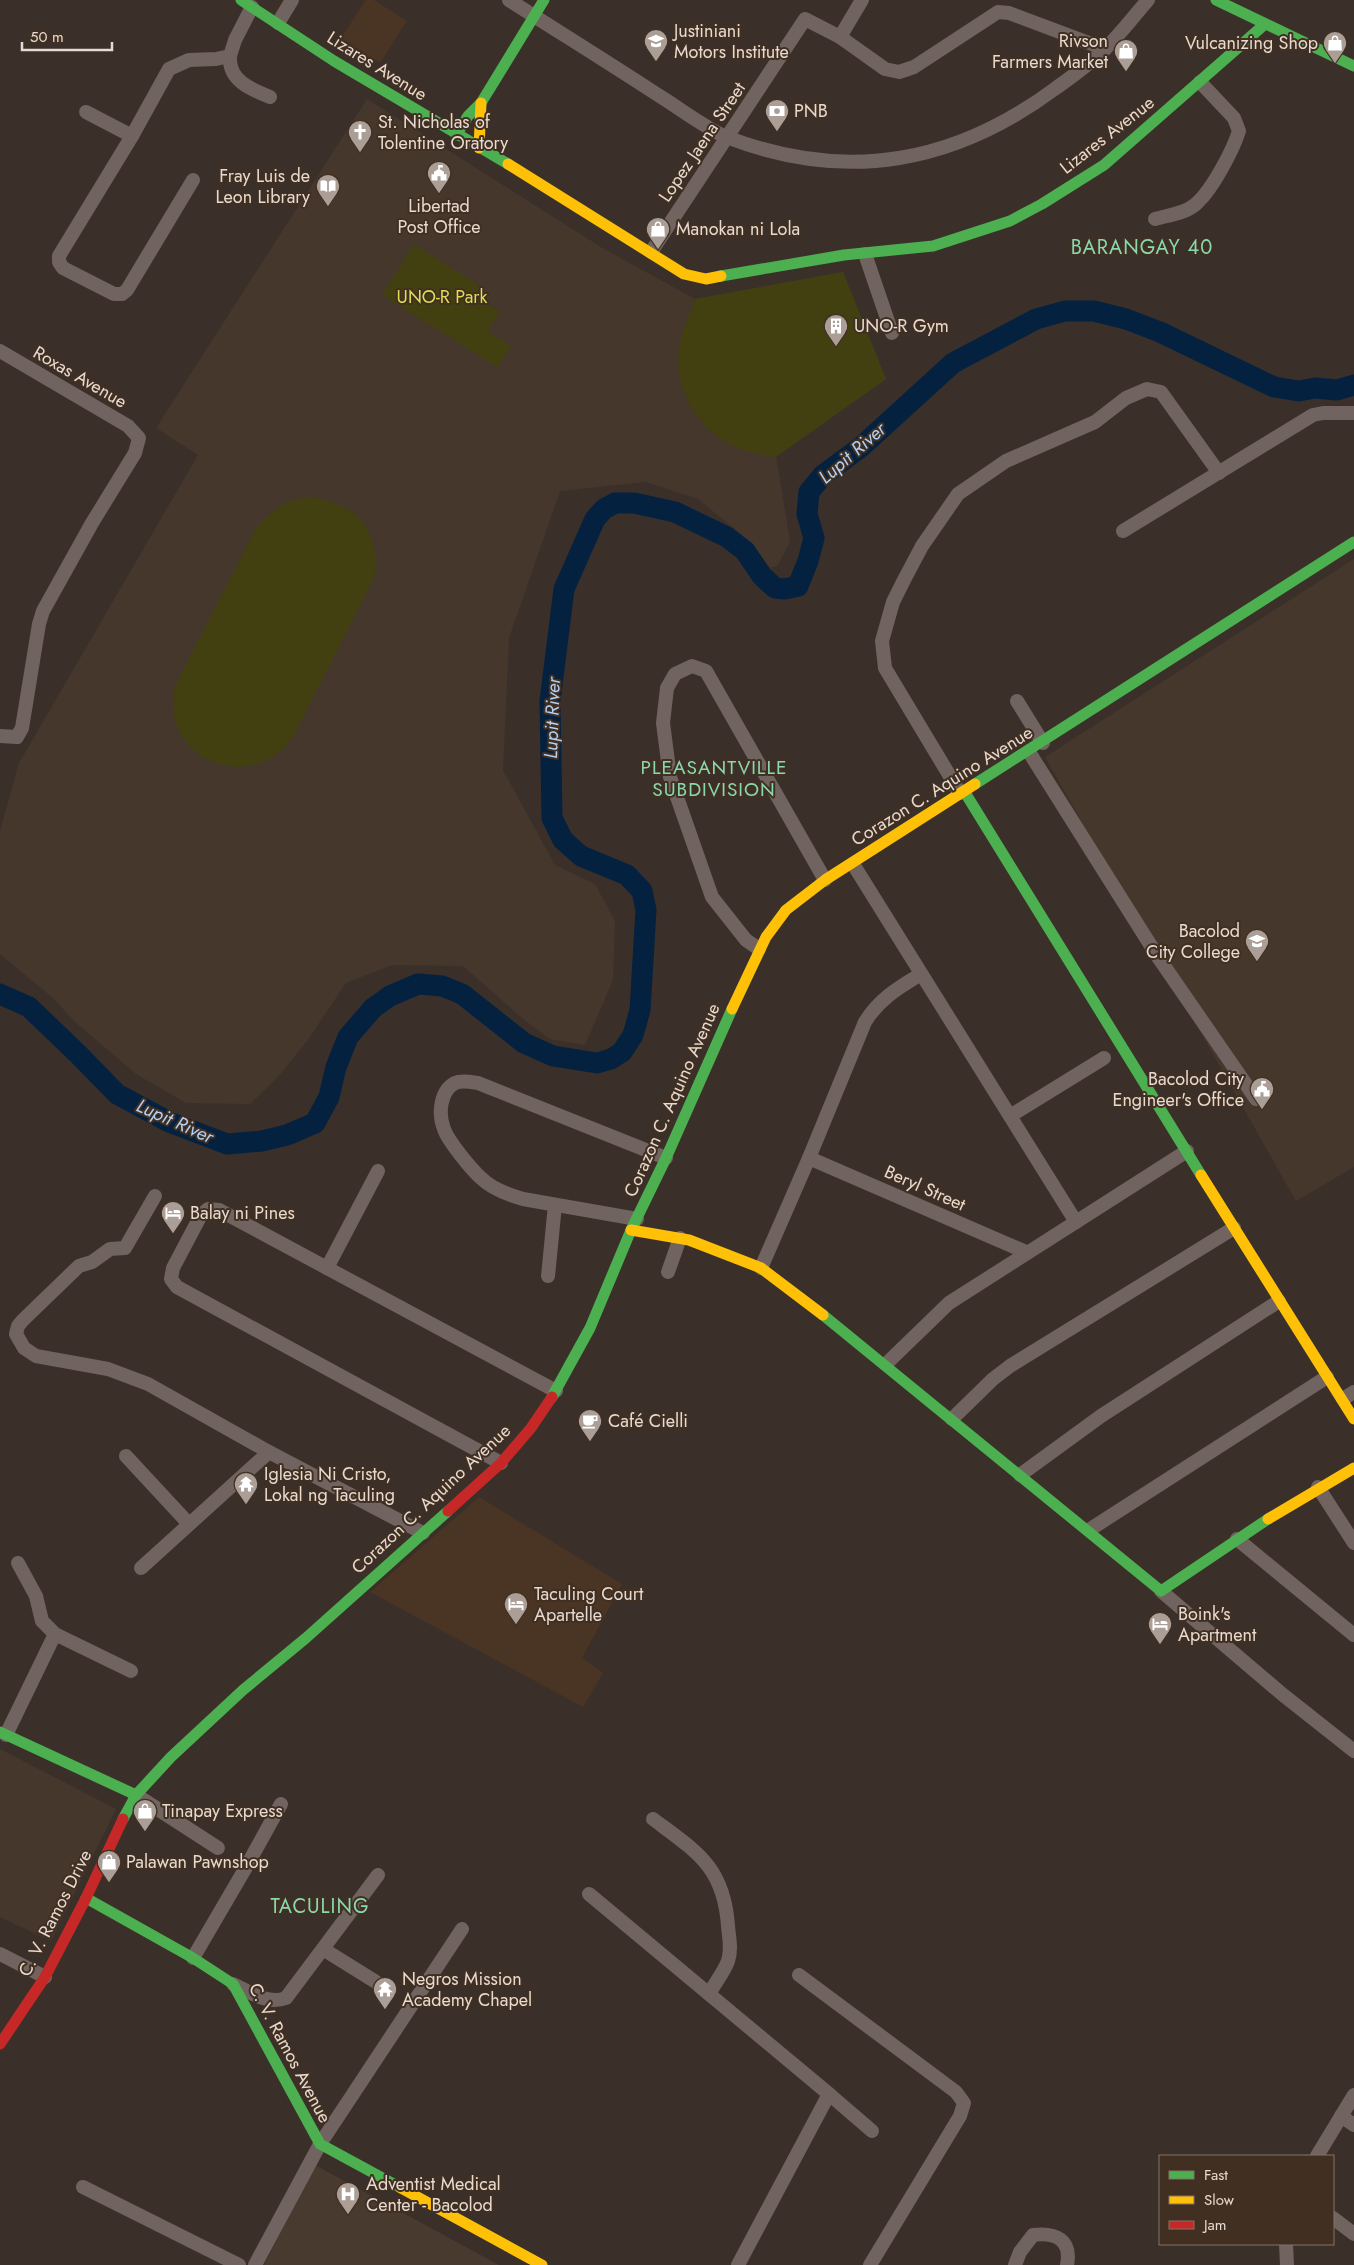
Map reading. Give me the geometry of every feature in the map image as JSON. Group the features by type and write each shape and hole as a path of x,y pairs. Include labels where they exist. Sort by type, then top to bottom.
{"street":[{"path":"278,23 292,0"},
{"path":"509,0 727,138 781,154 818,161 858,162 896,159 929,152 960,142 1032,106 1106,49 1148,0"},
{"path":"456,134 468,116 482,103 544,0"},
{"path":"862,0 840,37 885,69 899,72 914,67 998,12 1009,13 1106,49"},
{"path":"1216,0 1354,66"},
{"path":"246,4 230,56 232,70 241,83 270,97"},
{"name":"Lizares Avenue","path":"246,4 334,61 651,252 684,274 706,279 835,257 933,246 1010,221 1042,204 1104,165 1265,24"},
{"name":"Lopez Jaena Street","path":"651,252 806,19 840,37"},
{"path":"193,180 128,290 122,294 114,294 63,268 59,262 59,256 132,136 169,69 189,60 216,59 230,56"},
{"path":"1155,218 1186,210 1198,203 1234,147 1239,131 1234,118 1200,82"},
{"path":"479,148 479,123 482,103"},
{"path":"86,112 132,136"},
{"path":"865,254 892,333"},
{"name":"Roxas Avenue","path":"0,351 128,426 139,438 135,453 92,522 43,611 39,624 22,728 17,738 0,736"},
{"path":"1219,473 1161,392 1148,389 1126,398 1095,422 1006,461 958,494 922,546 893,602 882,641 882,656 890,680 1187,1151 1279,1301 1327,1377 1348,1396 1354,1419"},
{"path":"1123,531 1313,415 1323,413 1354,413"},
{"name":"Corazon C. Aquino Avenue","path":"136,1795 171,1757 228,1704 306,1638 501,1463 531,1428 556,1391 590,1328 634,1225 666,1158 759,949 770,926 781,913 825,880 853,864 962,792 1029,752 1354,542"},
{"path":"759,949 746,940 712,897 674,792 663,723 667,688 675,674 692,666 706,671 825,880"},
{"path":"1016,701 1043,743"},
{"path":"1029,752 1158,956 1256,1099"},
{"path":"853,864 1076,1222"},
{"path":"761,1268 810,1158 865,1022 873,1008 886,995 921,974"},
{"path":"1010,1116 1104,1058"},
{"path":"666,1158 478,1083 464,1081 456,1083 449,1088 442,1099 441,1113 444,1129 468,1164 483,1180 508,1194 634,1225 711,1247 761,1268 787,1286 886,1364 1089,1530 1282,1694 1354,1751"},
{"path":"886,1364 949,1303 1026,1252 1187,1151"},
{"name":"Beryl Street","path":"810,1158 1026,1252"},
{"path":"327,1268 378,1172"},
{"path":"155,1196 125,1248 110,1249 92,1262 79,1266 72,1271 18,1326 16,1334 24,1348 36,1356 108,1369 148,1384 269,1452 423,1533"},
{"path":"548,1276 555,1205"},
{"path":"501,1463 178,1287 171,1279 173,1268 200,1214 208,1209 219,1210 556,1391"},
{"path":"952,1419 993,1379 1010,1366 1234,1228"},
{"path":"668,1272 680,1238"},
{"path":"1020,1475 1101,1416 1279,1301"},
{"path":"1089,1530 1327,1377"},
{"path":"141,1568 269,1452"},
{"path":"126,1456 188,1524"},
{"path":"1161,1591 1237,1539 1318,1488 1354,1468"},
{"path":"1318,1488 1354,1543"},
{"path":"1237,1539 1354,1635"},
{"path":"18,1564 36,1596 42,1620 55,1634 131,1670"},
{"path":"55,1634 3,1733 136,1795 218,1848"},
{"name":"C. V. Ramos Drive","path":"0,2044 45,1977 86,1898 116,1830 136,1795"},
{"path":"193,1958 245,1870 280,1804"},
{"path":"653,1819 694,1849 711,1869 722,1890 727,1906 730,1950 728,1962 709,1994"},
{"path":"233,1984 266,2000 277,2001 286,1998 378,1875"},
{"path":"589,1894 872,2131"},
{"name":"C. V. Ramos Avenue","path":"86,1898 193,1958 233,1984 320,2144 542,2265"},
{"path":"255,2265 320,2144 462,1929"},
{"path":"323,1949 376,1982"},
{"path":"0,1954 45,1977"},
{"path":"799,1975 956,2092 964,2103 960,2116 870,2265"},
{"path":"738,2265 829,2094"},
{"path":"1318,2155 1354,2095"},
{"path":"1341,2116 1354,2125"},
{"path":"83,2187 239,2265"},
{"path":"1334,2219 1354,2234"},
{"path":"1015,2265 1020,2252 1033,2235 1043,2234 1058,2238 1065,2244 1069,2253 1067,2265"},
{"path":"1286,2245 1286,2265"}],"shaded area":[{"path":"366,0 374,0 407,21 380,63 341,38"},
{"path":"367,99 604,249 695,299 843,272 886,379 776,456 790,541 778,565 770,568 742,535 698,499 646,482 560,491 509,638 503,770 555,865 595,884 615,921 613,980 585,1045 550,1039 522,1018 463,966 392,965 346,983 307,1041 277,1078 250,1104 186,1103 136,1074 75,1022 53,998 0,954 0,831 19,763 198,455 156,428"},
{"name":"Bacolod City College","path":"1354,559 1354,1167 1296,1201 1045,757"},
{"name":"Taculing Court Apartelle","path":"479,1497 622,1584 582,1658 603,1673 583,1707 370,1592"},
{"path":"0,1749 116,1809 51,1941 0,1917"},
{"name":"Adventist Medical Center - Bacolod","path":"315,2165 499,2265 264,2265"}],"green space":[{"name":"UNO-R Park","path":"414,244 480,286 474,295 500,312 487,331 511,346 497,367 382,295"},
{"path":"843,272 886,379 776,457 743,449 719,437 697,416 683,389 679,374 678,358 680,343 695,299"},
{"path":"312,497 342,506 354,513 363,522 370,533 374,546 374,578 293,737 277,754 260,763 230,766 216,763 190,747 181,735 173,711 175,686 256,528 268,515 281,506 295,500"}],"waterway":[{"name":"Lupit River","path":"0,994 29,1007 117,1094 169,1122 227,1144 262,1141 287,1135 315,1123 329,1097 336,1067 348,1037 373,1008 390,996 418,984 442,986 462,994 524,1043 553,1056 597,1063 611,1059 622,1052 633,1035 640,1010 646,910 642,891 627,875 581,856 563,840 552,818 550,701 564,589 595,519 604,509 615,503 634,503 675,512 727,537 745,551 762,576 775,588 785,589 798,586 808,561 814,538 807,514 809,492 823,475 861,447 953,363 1036,319 1065,311 1094,311 1126,319 1160,332 1274,387 1299,391 1315,388 1337,390 1354,385"}],"traffic: fast":[{"path":"241,0 334,61 508,164"},
{"path":"456,135 468,116 481,103 544,0"},
{"path":"1216,0 1354,66"},
{"path":"721,276 844,255 933,246 1010,221 1042,204 1104,165 1265,24"},
{"path":"975,784 1354,542"},
{"path":"964,791 1201,1175"},
{"path":"552,1397 590,1328 631,1230 666,1158 732,1009"},
{"path":"823,1315 1161,1591 1268,1519"},
{"path":"123,1819 136,1795 171,1757 243,1690 306,1638 448,1511"},
{"path":"0,1732 136,1795"},
{"path":"86,1898 193,1958 233,1984 320,2144 401,2188"}],"traffic: slow":[{"path":"479,148 481,103"},
{"path":"508,164 684,274 706,279 721,276"},
{"path":"732,1009 766,937 786,910 825,880 975,784"},
{"path":"1201,1175 1354,1419"},
{"path":"631,1230 689,1240 761,1268 823,1315"},
{"path":"1268,1519 1354,1468"},
{"path":"401,2188 542,2265"}],"traffic: jam":[{"path":"448,1511 501,1463 531,1428 552,1397"},
{"path":"0,2044 45,1977 86,1898 123,1819"}],"place":[{"name":"Justiniani Motors Institute","path":"656,62"},
{"name":"Vulcanizing Shop","path":"1335,64"},
{"name":"Rivson Farmers Market","path":"1126,72"},
{"name":"PNB","path":"777,132"},
{"name":"St. Nicholas of Tolentine Oratory","path":"360,153"},
{"name":"Libertad Post Office","path":"439,194"},
{"name":"Fray Luis de Leon Library","path":"328,207"},
{"name":"Manokan ni Lola","path":"658,250"},
{"name":"UNO-R Gym","path":"836,347"},
{"name":"Bacolod City College","path":"1257,962"},
{"name":"Bacolod City Engineer's Office","path":"1262,1110"},
{"name":"Balay ni Pines","path":"173,1234"},
{"name":"Café Cielli","path":"590,1442"},
{"name":"Iglesia Ni Cristo, Lokal ng Taculing","path":"246,1505"},
{"name":"Taculing Court Apartelle","path":"516,1625"},
{"name":"Boink's Apartment","path":"1160,1645"},
{"name":"Tinapay Express","path":"145,1832"},
{"name":"Palawan Pawnshop","path":"109,1883"},
{"name":"Negros Mission Academy Chapel","path":"385,2010"},
{"name":"Adventist Medical Center - Bacolod","path":"348,2215"}],"district":[{"name":"BARANGAY 40","path":"1142,247"},
{"name":"PLEASANTVILLE SUBDIVISION","path":"714,778"},
{"name":"TACULING","path":"320,1906"}]}
